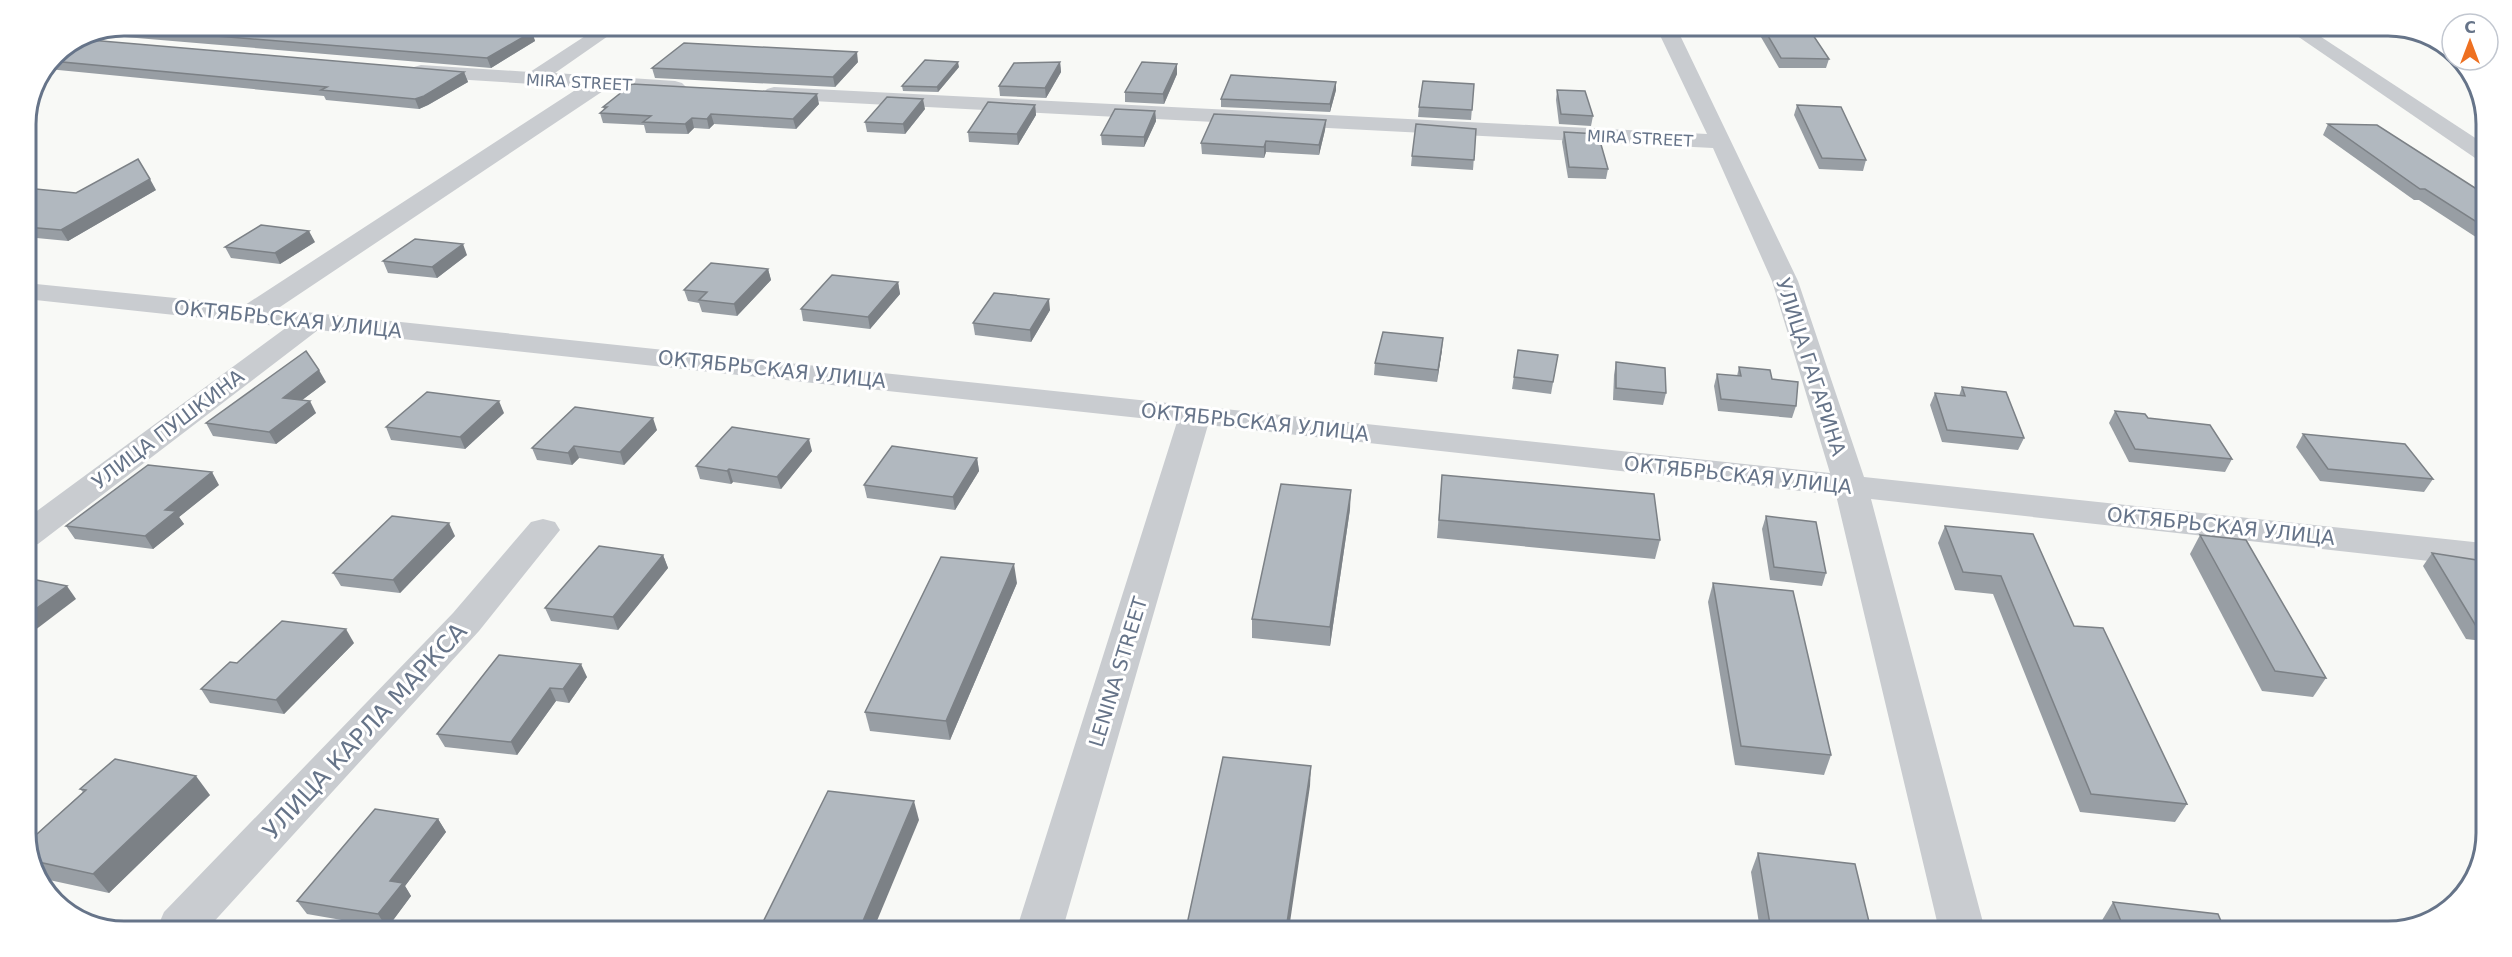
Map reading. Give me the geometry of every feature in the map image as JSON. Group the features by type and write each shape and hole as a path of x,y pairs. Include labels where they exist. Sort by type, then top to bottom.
{"street":[{"path":"531,80 597,36"},
{"name":"УЛИЦА ГАГАРИНА","path":"1670,36 1722,142 1785,281 1851,488 1960,921"},
{"path":"2308,36 2476,148"},
{"name":"MIRA STREET","path":"402,69 531,80 694,88"},
{"path":"249,315 598,84"},
{"name":"MIRA STREET","path":"754,92 1722,142"},
{"name":"ОКТЯБРЬСКАЯ УЛИЦА","path":"36,292 600,350 1851,488 2476,554"},
{"name":"УЛИЦА ПУШКИНА","path":"36,528 310,322"},
{"name":"LENINA STREET","path":"1042,921 1195,416"},
{"name":"УЛИЦА КАРЛА МАРКСА","path":"186,921 466,622 543,530"}],"building":[{"path":"217,36 525,36 487,58"},
{"path":"1768,36 1814,36 1829,59 1781,58"},
{"path":"98,41 464,72 415,99 321,90 327,87 62,62 75,51"},
{"path":"684,43 857,52 833,77 652,68"},
{"path":"925,60 958,62 937,87 902,86"},
{"path":"1060,62 1045,88 999,86 1014,63"},
{"path":"1142,62 1177,64 1163,94 1125,92"},
{"path":"1231,75 1336,82 1330,104 1221,99"},
{"path":"1423,81 1474,84 1472,110 1419,107"},
{"path":"632,84 817,94 793,119 711,114 707,119 692,118 685,124 643,122 651,116 600,113 607,107 603,107"},
{"path":"1557,90 1585,91 1593,116 1561,114"},
{"path":"887,97 923,99 903,124 865,122"},
{"path":"988,102 1035,105 1017,134 968,132"},
{"path":"1797,105 1841,107 1866,160 1822,158"},
{"path":"1115,109 1155,111 1144,137 1101,135"},
{"path":"1214,114 1326,120 1319,145 1266,141 1264,147 1201,143"},
{"path":"1416,124 1476,129 1474,160 1412,156"},
{"path":"2328,124 2377,125 2476,189 2476,222 2425,189 2420,189"},
{"path":"1564,132 1598,134 1608,169 1569,167"},
{"path":"138,159 150,179 61,230 36,228 36,189 76,193"},
{"path":"261,225 309,231 275,253 225,247"},
{"path":"415,239 463,244 432,267 383,261"},
{"path":"711,263 768,269 734,304 699,300 707,292 684,290"},
{"path":"832,275 898,282 868,317 801,309"},
{"path":"994,293 1049,299 1030,330 973,323"},
{"path":"1383,332 1443,338 1438,370 1375,363"},
{"path":"1518,350 1558,355 1553,382 1514,377"},
{"path":"306,351 319,370 283,398 310,401 269,432 206,423"},
{"path":"1616,362 1665,368 1666,393 1616,388"},
{"path":"1739,367 1770,370 1772,379 1798,382 1796,406 1721,399 1717,374 1741,376"},
{"path":"1962,387 2006,392 2024,438 1947,430 1935,393 1965,396"},
{"path":"427,392 499,401 460,437 386,427"},
{"path":"575,407 653,418 620,452 574,446 568,453 532,448"},
{"path":"2115,411 2145,414 2148,418 2210,425 2232,459 2135,449"},
{"path":"732,427 809,439 777,477 696,466"},
{"path":"2303,434 2405,444 2433,479 2328,469"},
{"path":"892,446 977,458 953,497 864,485"},
{"path":"148,465 212,472 165,510 176,511 145,536 66,526"},
{"path":"1442,475 1654,494 1660,540 1439,520"},
{"path":"1281,484 1351,490 1330,627 1252,619"},
{"path":"392,516 449,523 393,580 333,573"},
{"path":"1766,516 1816,522 1826,573 1774,567"},
{"path":"1945,526 2033,534 2074,626 2103,628 2187,804 2091,794 2001,576 1963,572"},
{"path":"2200,535 2246,540 2326,678 2275,671"},
{"path":"599,546 663,555 613,617 545,608"},
{"path":"2432,553 2476,560 2476,626"},
{"path":"941,557 1014,564 946,721 865,712"},
{"path":"36,580 67,586 36,609"},
{"path":"1713,583 1793,591 1831,755 1741,746"},
{"path":"282,621 346,629 276,700 201,689 230,662 237,663"},
{"path":"499,655 581,664 563,689 550,688 511,742 437,734"},
{"path":"1223,757 1311,766 1287,921 1188,921"},
{"path":"115,759 196,776 93,874 42,863 36,838 36,835 86,790 80,789"},
{"path":"828,791 914,801 863,921 763,921"},
{"path":"375,809 438,819 390,881 403,883 378,914 297,901"},
{"path":"1758,853 1855,864 1869,921 1769,921"},
{"path":"2113,902 2218,914 2221,921 2121,921"}]}
